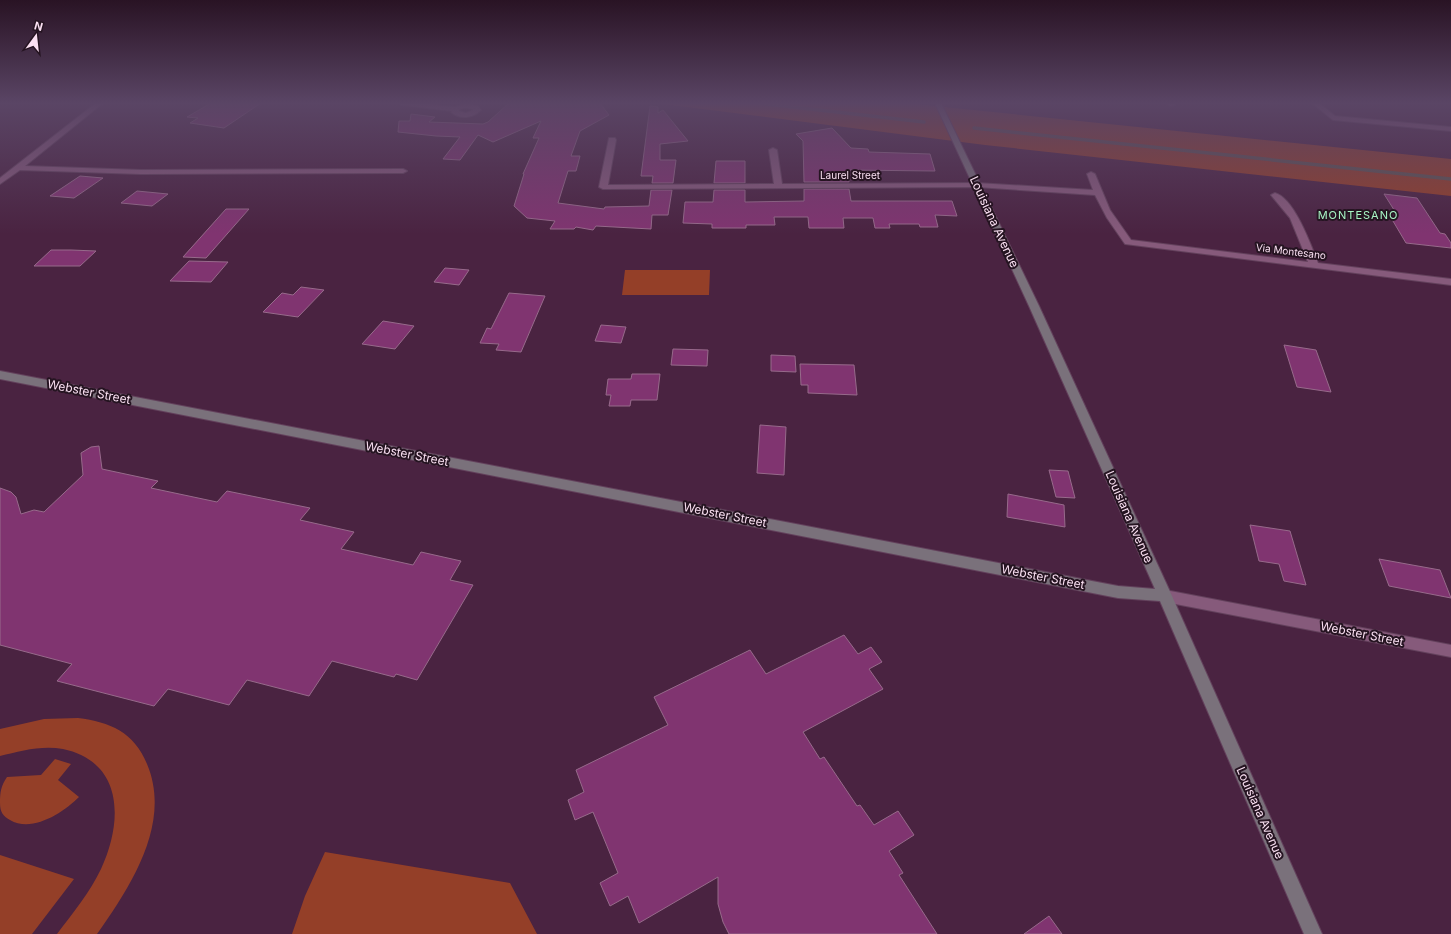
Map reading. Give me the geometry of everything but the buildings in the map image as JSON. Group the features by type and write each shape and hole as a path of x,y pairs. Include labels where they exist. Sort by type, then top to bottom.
{"street":[{"path":"0,182 45,147"},
{"name":"Laurel Street","path":"611,147 603,187 977,185 1096,193"},
{"name":"Louisiana Avenue","path":"959,147 1034,306 1165,596 1313,934"},
{"path":"773,150 778,187"},
{"path":"18,168 141,172 403,171"},
{"path":"1091,174 1096,193"},
{"name":"Via Montesano","path":"1096,193 1115,225 1128,242 1451,282"},
{"path":"1275,194 1284,202 1292,213 1314,265"},
{"name":"Webster Street","path":"0,375 1118,592 1165,596 1451,651"}],"shaded area":[{"path":"999,147 1330,147 1451,159 1451,196"},
{"path":"625,270 710,270 709,295 622,295"},
{"path":"78,718 100,722 120,730 135,744 142,753 147,764 153,786 155,809 151,831 144,853 134,875 123,895 97,934 57,934 97,878 101,869 113,832 115,814 113,796 108,780 98,767 83,756 63,749 47,748 31,749 0,756 0,729 44,719"},
{"path":"55,759 71,764 58,780 79,797 56,815 37,823 19,823 5,817 2,813 0,799 2,786 7,777 41,775"},
{"path":"325,852 510,883 537,934 292,934 305,896"},
{"path":"0,855 74,879 32,934 0,934"}],"waterway":[{"path":"1148,147 1451,179"}],"district":[{"name":"MONTESANO","path":"1358,215"}]}
